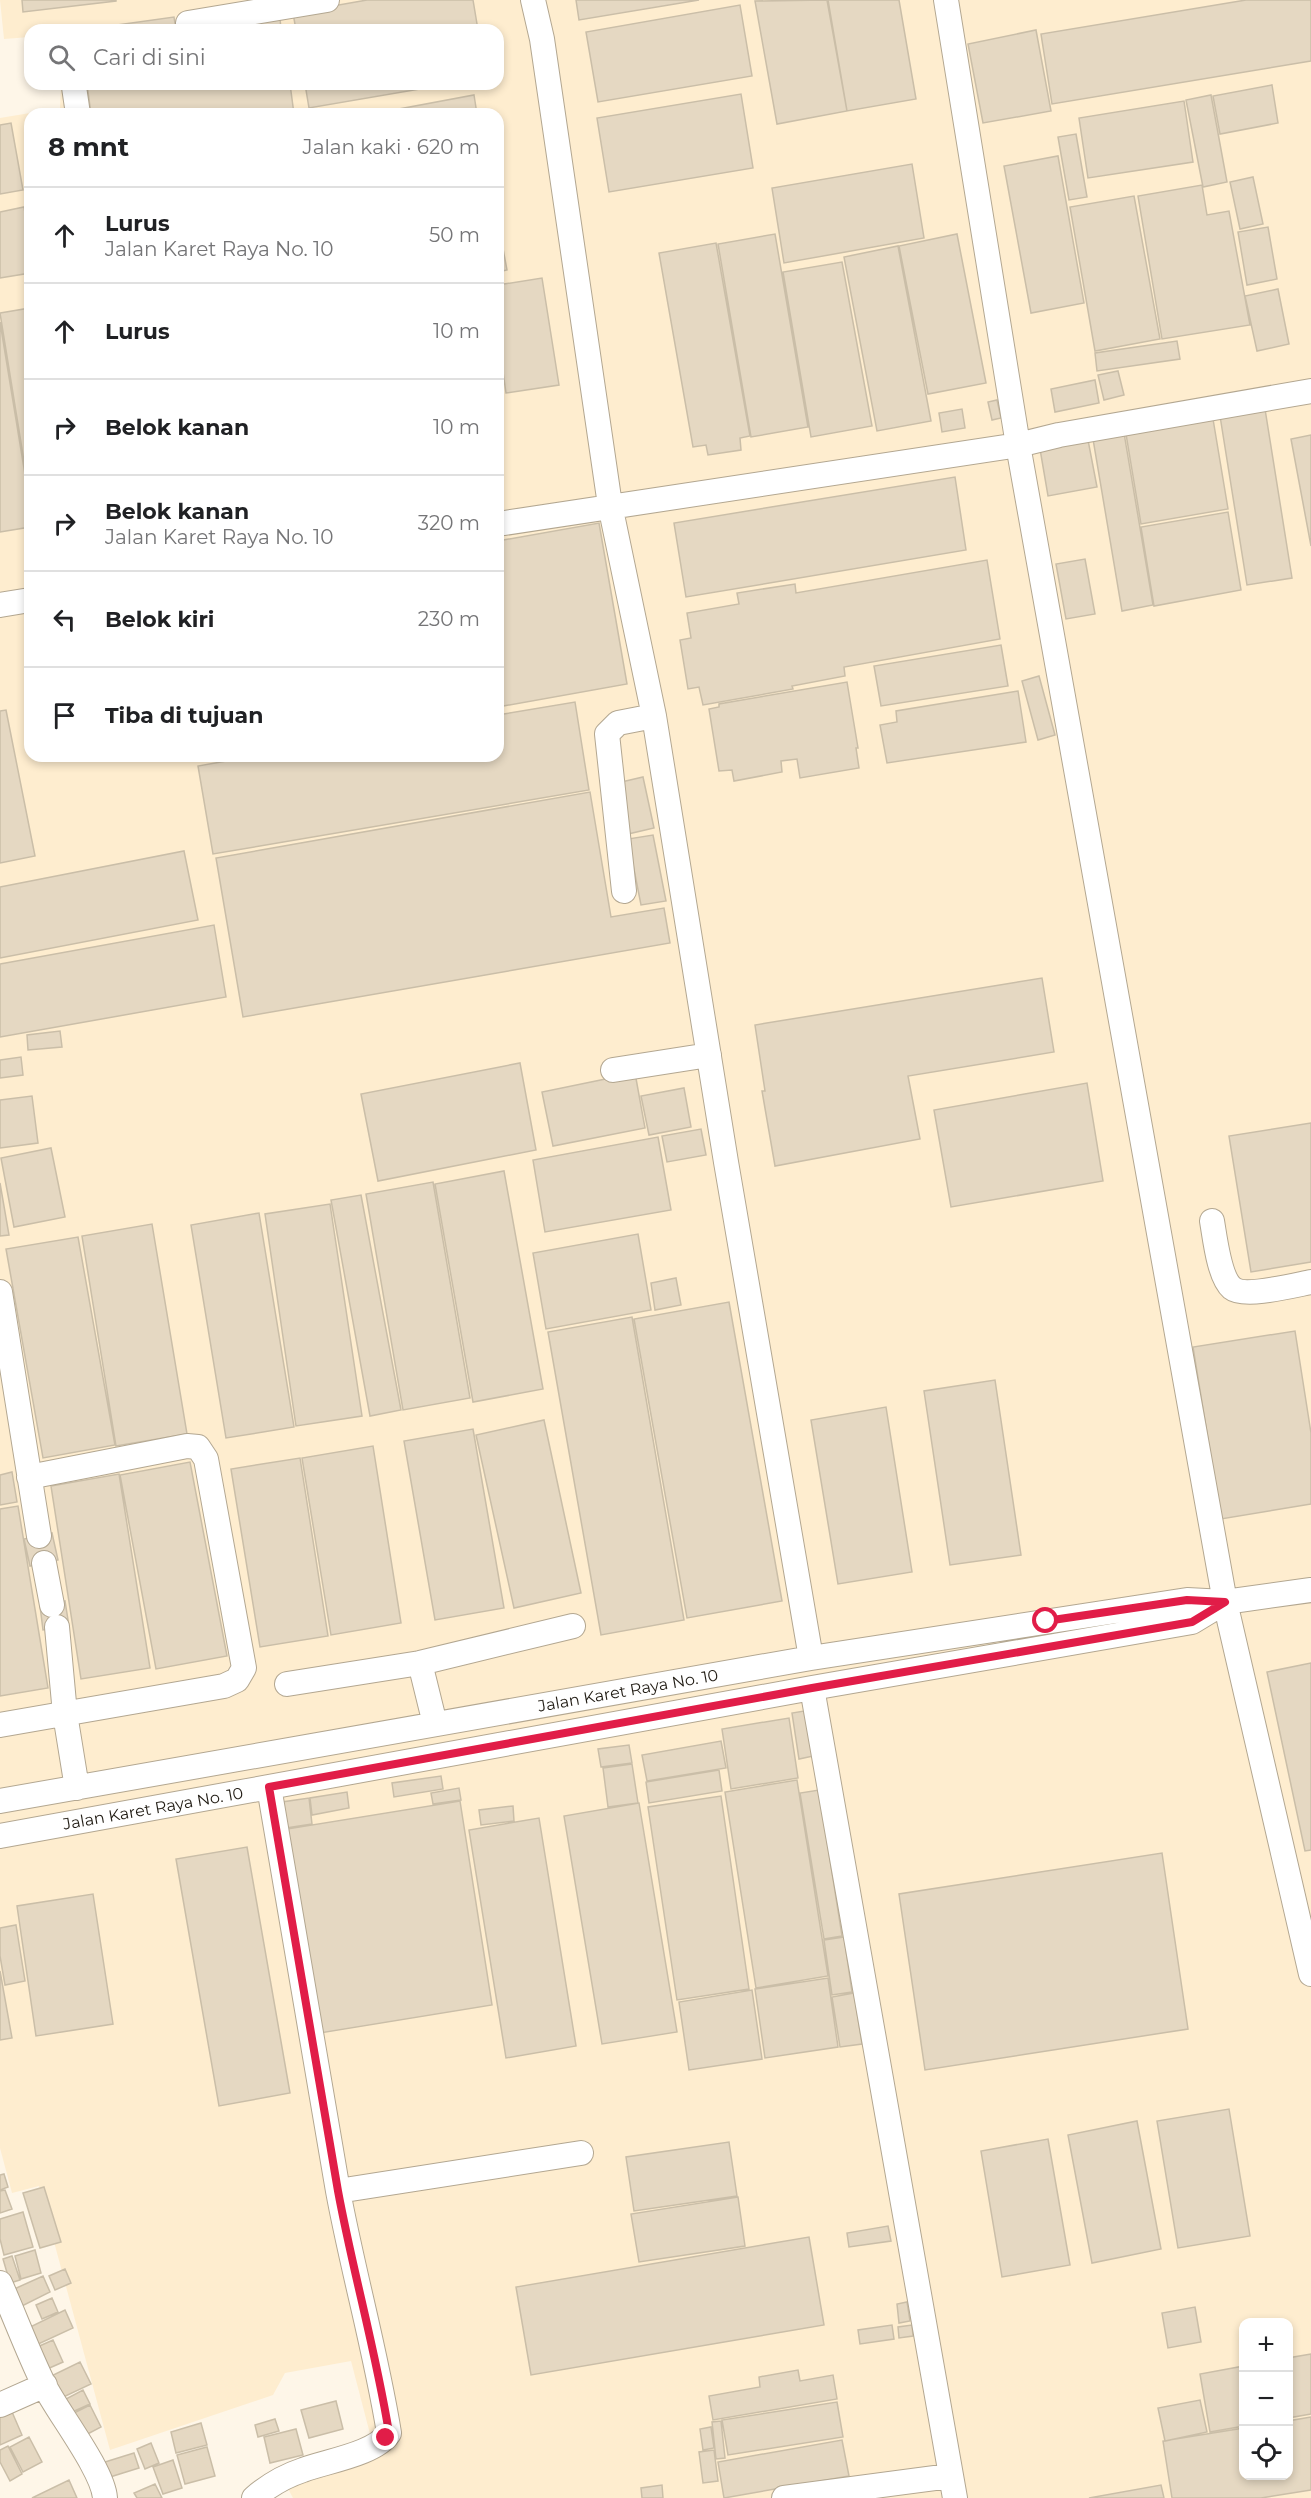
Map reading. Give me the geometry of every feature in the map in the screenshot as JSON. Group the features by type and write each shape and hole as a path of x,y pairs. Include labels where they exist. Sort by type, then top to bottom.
{"street":[{"path":"188,23 327,0"},
{"path":"533,0 544,51 610,506 654,716 811,1658"},
{"path":"946,0 1018,445 1225,1602 1311,1974"},
{"path":"74,90 77,108"},
{"path":"504,523 1018,445 1059,435 1311,391"},
{"path":"0,604 24,601"},
{"path":"624,891 607,734 618,723 654,716"},
{"path":"613,1070 709,1055"},
{"path":"1212,1221 1223,1274 1232,1288 1243,1292 1311,1282"},
{"path":"0,1292 39,1536"},
{"path":"0,1725 224,1686 237,1680 244,1668 206,1459 198,1447 187,1446 29,1478"},
{"path":"44,1563 54,1616 65,1714 77,1788"},
{"path":"1189,1611 1225,1602 1311,1590"},
{"name":"Jalan Karet Raya No. 10","path":"0,1801 811,1658 1189,1611"},
{"name":"Jalan Karet Raya No. 10","path":"0,1836 812,1688 1189,1611"},
{"path":"287,1684 420,1663 573,1626"},
{"path":"420,1663 435,1724"},
{"path":"784,2498 952,2487 812,1688"},
{"path":"254,2498 267,2487 300,2471 376,2446 389,2433 381,2383 348,2247 269,1787"},
{"path":"338,2191 581,2153"},
{"path":"0,2283 45,2385 94,2469 105,2498"},
{"path":"0,2405 45,2385"}],"shaded area":[{"path":"0,0 1311,0 1311,2498 293,2498 286,2485 375,2453 351,2361 285,2373 273,2395 110,2450 39,2186 12,2193 0,2148 0,118 24,114 24,762 504,762 504,108 60,108 61,90 504,90 504,24 24,24 24,37 4,39"}],"building":[{"path":"22,0 116,0 116,1 23,12"},
{"path":"367,0 473,0 477,24 295,24 293,13"},
{"path":"576,0 699,0 579,20"},
{"path":"827,0 847,111 777,124 755,1"},
{"path":"828,0 899,0 916,99 847,111"},
{"path":"1246,0 1311,0 1311,61 1052,104 1041,34"},
{"path":"740,5 752,76 598,102 586,32"},
{"path":"174,17 175,24 124,24"},
{"path":"280,18 280,24 243,24"},
{"path":"1036,30 1051,111 983,123 968,44"},
{"path":"1272,85 1278,123 1220,134 1213,96"},
{"path":"88,90 291,90 293,108 90,108"},
{"path":"306,90 414,90 309,108"},
{"path":"741,94 753,168 609,192 597,118"},
{"path":"474,95 476,108 404,108"},
{"path":"1211,95 1227,182 1203,187 1186,100"},
{"path":"1184,101 1193,162 1088,178 1079,118"},
{"path":"11,123 23,190 0,194 0,125"},
{"path":"1076,134 1087,197 1069,200 1058,137"},
{"path":"1058,156 1084,303 1031,313 1004,166"},
{"path":"912,164 924,238 784,263 772,188"},
{"path":"1253,177 1263,224 1240,229 1230,182"},
{"path":"1202,185 1207,215 1229,211 1250,325 1162,339 1138,196"},
{"path":"1134,196 1160,339 1095,351 1070,207"},
{"path":"24,207 24,274 0,278 0,212"},
{"path":"1268,227 1277,279 1247,285 1238,232"},
{"path":"775,234 808,427 751,437 718,244"},
{"path":"957,234 986,383 928,394 899,246"},
{"path":"716,243 750,436 740,438 741,450 708,455 706,445 693,447 659,253"},
{"path":"898,246 931,421 877,431 844,257"},
{"path":"504,254 507,270 504,271"},
{"path":"842,262 872,426 811,437 783,272"},
{"path":"542,278 559,385 506,393 504,284"},
{"path":"1278,289 1289,344 1257,351 1245,296"},
{"path":"24,309 24,461 0,313"},
{"path":"0,322 24,468 24,528 0,532"},
{"path":"1177,341 1180,359 1097,371 1095,353"},
{"path":"1118,371 1124,395 1104,400 1098,375"},
{"path":"1095,380 1099,403 1055,412 1051,389"},
{"path":"997,400 1001,418 992,420 988,402"},
{"path":"962,409 965,428 942,432 939,413"},
{"path":"1265,409 1292,578 1247,585 1220,416"},
{"path":"1213,419 1228,509 1141,524 1126,434"},
{"path":"1124,433 1153,605 1122,611 1093,439"},
{"path":"1311,435 1311,546 1291,439"},
{"path":"1088,440 1097,487 1048,496 1040,449"},
{"path":"955,477 966,550 686,597 674,523"},
{"path":"1228,512 1241,590 1154,606 1141,527"},
{"path":"599,523 627,684 504,706 504,540"},
{"path":"1085,559 1095,614 1066,619 1056,564"},
{"path":"987,560 1000,639 844,667 845,676 792,686 793,689 703,705 699,687 688,689 680,640 691,638 687,613 739,604 737,593 795,584 796,593"},
{"path":"1001,645 1008,686 881,706 874,666"},
{"path":"1039,676 1055,735 1038,740 1022,681"},
{"path":"847,682 859,768 800,778 797,759 781,761 782,772 734,781 732,770 719,771 709,709 719,707 719,704"},
{"path":"1018,691 1026,742 887,763 880,725 897,722 896,711"},
{"path":"575,702 589,790 213,854 198,766 221,762 504,762 504,714"},
{"path":"6,710 35,856 0,863 0,711"},
{"path":"643,777 654,828 628,834 617,783"},
{"path":"590,792 611,917 664,908 670,943 243,1017 216,858"},
{"path":"653,835 666,901 641,905 628,839"},
{"path":"184,851 198,920 0,958 0,887"},
{"path":"214,925 226,997 0,1037 0,964"},
{"path":"1042,978 1054,1052 908,1076 920,1139 775,1166 762,1091 765,1091 755,1025"},
{"path":"60,1031 62,1047 28,1050 27,1035"},
{"path":"21,1057 23,1075 0,1078 0,1060"},
{"path":"520,1063 536,1150 378,1181 361,1094"},
{"path":"635,1073 645,1128 553,1146 542,1092"},
{"path":"1087,1083 1103,1181 951,1207 934,1110"},
{"path":"684,1088 691,1127 649,1135 641,1096"},
{"path":"32,1096 38,1143 0,1148 0,1100"},
{"path":"1311,1123 1311,1262 1251,1272 1229,1136"},
{"path":"701,1129 706,1155 667,1162 662,1136"},
{"path":"658,1137 671,1210 545,1232 533,1160"},
{"path":"51,1148 65,1217 14,1227 1,1158"},
{"path":"504,1171 543,1389 473,1402 435,1184"},
{"path":"433,1182 470,1398 403,1410 366,1194"},
{"path":"0,1183 9,1235 0,1236"},
{"path":"361,1195 401,1410 370,1416 331,1200"},
{"path":"330,1204 362,1416 296,1426 265,1214"},
{"path":"259,1213 294,1427 226,1438 191,1225"},
{"path":"152,1224 187,1434 116,1446 82,1236"},
{"path":"638,1234 651,1310 546,1329 533,1253"},
{"path":"78,1237 115,1445 43,1458 6,1249"},
{"path":"676,1278 681,1305 655,1310 651,1283"},
{"path":"729,1302 782,1601 687,1618 634,1319"},
{"path":"632,1317 684,1620 601,1635 548,1332"},
{"path":"1295,1331 1311,1433 1311,1504 1221,1519 1193,1347"},
{"path":"995,1380 1021,1555 950,1565 924,1391"},
{"path":"886,1407 912,1572 838,1584 811,1420"},
{"path":"544,1420 581,1593 514,1608 476,1435"},
{"path":"473,1429 504,1608 435,1620 404,1441"},
{"path":"373,1446 401,1623 331,1635 302,1458"},
{"path":"300,1458 328,1636 260,1647 231,1469"},
{"path":"190,1462 227,1656 156,1669 120,1475"},
{"path":"12,1472 17,1502 0,1505 0,1475"},
{"path":"119,1474 150,1668 81,1679 51,1486"},
{"path":"18,1506 48,1688 0,1696 0,1509"},
{"path":"52,1533 58,1560 30,1566 24,1539"},
{"path":"65,1601 69,1626 43,1630 40,1606"},
{"path":"1311,1663 1311,1850 1305,1851 1267,1672"},
{"path":"810,1710 818,1755 799,1759 792,1713"},
{"path":"789,1718 798,1778 731,1789 722,1729"},
{"path":"721,1741 726,1768 647,1781 642,1755"},
{"path":"629,1745 632,1763 601,1767 598,1749"},
{"path":"632,1764 638,1803 608,1807 603,1768"},
{"path":"719,1770 722,1791 649,1803 646,1782"},
{"path":"441,1776 443,1789 394,1797 392,1783"},
{"path":"797,1780 828,1976 756,1988 725,1792"},
{"path":"459,1788 461,1800 433,1804 431,1793"},
{"path":"819,1790 842,1936 824,1939 800,1793"},
{"path":"347,1792 349,1808 312,1815 310,1798"},
{"path":"721,1796 749,1989 677,2000 648,1807"},
{"path":"309,1798 312,1824 286,1828 282,1802"},
{"path":"460,1801 492,2005 320,2033 287,1829"},
{"path":"639,1803 677,2032 602,2044 564,1816"},
{"path":"513,1806 514,1821 481,1825 479,1810"},
{"path":"539,1818 576,2046 506,2058 469,1830"},
{"path":"247,1847 290,2093 219,2106 176,1859"},
{"path":"1162,1853 1188,2029 925,2070 899,1894"},
{"path":"93,1894 113,2024 36,2036 17,1906"},
{"path":"16,1925 25,1981 5,1985 0,1956 0,1928"},
{"path":"844,1937 852,1992 832,1995 824,1940"},
{"path":"0,1971 12,2038 0,2040"},
{"path":"828,1978 838,2047 765,2058 755,1989"},
{"path":"752,1990 762,2059 689,2070 679,2002"},
{"path":"854,1993 862,2044 840,2047 832,1997"},
{"path":"1229,2109 1250,2236 1178,2248 1157,2121"},
{"path":"1137,2121 1161,2249 1092,2263 1068,2135"},
{"path":"1048,2139 1070,2265 1002,2277 981,2151"},
{"path":"729,2142 737,2196 634,2211 626,2157"},
{"path":"4,2174 8,2187 0,2190 0,2175"},
{"path":"44,2187 61,2242 40,2248 23,2193"},
{"path":"5,2190 12,2209 0,2213 0,2191"},
{"path":"738,2197 745,2246 639,2262 631,2214"},
{"path":"23,2212 33,2247 4,2255 0,2239 0,2219"},
{"path":"888,2226 891,2241 849,2247 847,2233"},
{"path":"809,2237 824,2325 531,2375 516,2287"},
{"path":"35,2250 41,2273 21,2279 15,2256"},
{"path":"12,2256 20,2280 10,2283 3,2259"},
{"path":"65,2269 71,2283 55,2290 49,2276"},
{"path":"43,2276 50,2292 20,2307 12,2290"},
{"path":"52,2298 58,2312 42,2319 36,2305"},
{"path":"907,2302 910,2321 899,2323 897,2304"},
{"path":"1195,2307 1201,2342 1168,2348 1162,2313"},
{"path":"65,2310 73,2328 34,2346 26,2329"},
{"path":"892,2325 894,2339 860,2344 858,2330"},
{"path":"912,2325 913,2336 899,2338 898,2327"},
{"path":"53,2340 63,2362 45,2370 35,2348"},
{"path":"1311,2354 1311,2414 1293,2417 1293,2372 1293,2357"},
{"path":"80,2362 91,2384 55,2401 45,2379"},
{"path":"1239,2367 1239,2427 1210,2432 1200,2374"},
{"path":"798,2370 800,2381 833,2375 837,2399 713,2420 709,2396 760,2387 759,2377"},
{"path":"83,2390 90,2404 70,2413 64,2400"},
{"path":"1200,2400 1207,2432 1165,2441 1158,2408"},
{"path":"336,2401 343,2429 309,2438 301,2410"},
{"path":"837,2402 843,2437 728,2455 722,2420"},
{"path":"9,2405 22,2435 0,2445 0,2409"},
{"path":"90,2405 101,2427 82,2437 70,2415"},
{"path":"1311,2417 1311,2490 1261,2498 1172,2498 1163,2441 1239,2429 1239,2480 1293,2480 1293,2420"},
{"path":"275,2419 279,2431 258,2437 255,2425"},
{"path":"721,2421 725,2458 716,2459 712,2422"},
{"path":"201,2423 207,2445 176,2453 171,2432"},
{"path":"711,2427 714,2448 703,2450 700,2429"},
{"path":"296,2429 303,2455 270,2463 264,2437"},
{"path":"29,2437 42,2462 23,2472 10,2447"},
{"path":"842,2440 849,2476 724,2498 718,2462"},
{"path":"151,2443 159,2463 145,2469 137,2449"},
{"path":"8,2446 22,2474 10,2481 0,2462 0,2450"},
{"path":"207,2447 215,2476 185,2484 177,2455"},
{"path":"714,2450 718,2481 703,2483 699,2452"},
{"path":"134,2453 139,2468 110,2477 105,2462"},
{"path":"173,2460 182,2488 163,2494 153,2467"},
{"path":"69,2480 77,2498 32,2498"},
{"path":"155,2484 162,2498 137,2498 134,2493"},
{"path":"662,2485 663,2498 642,2498 641,2488"},
{"path":"1161,2485 1164,2498 1089,2498"}],"route":[{"path":"386,2438 389,2433 381,2383 348,2247 269,1787 812,1688 1192,1622 1225,1602 1187,1600 1046,1621"}]}
